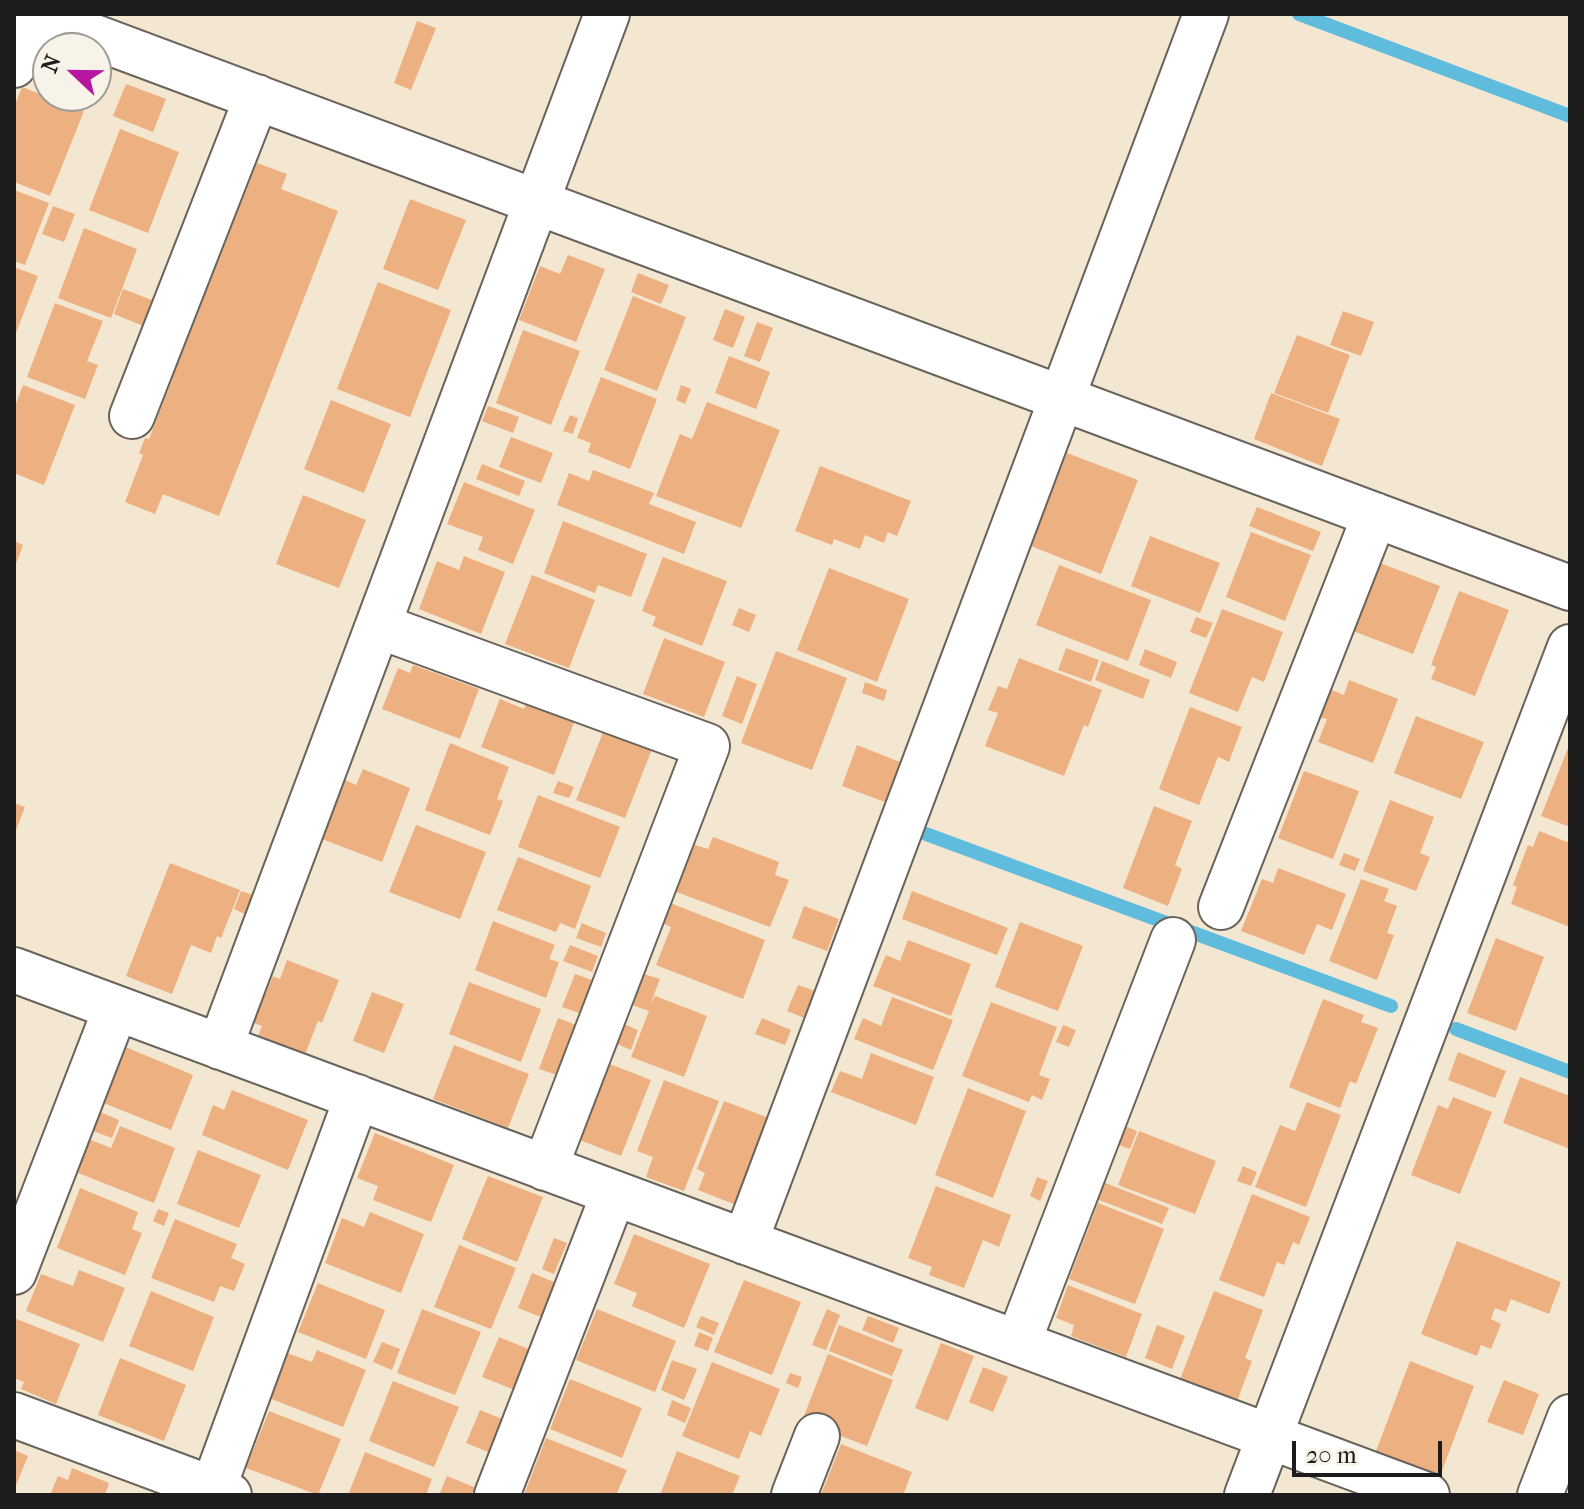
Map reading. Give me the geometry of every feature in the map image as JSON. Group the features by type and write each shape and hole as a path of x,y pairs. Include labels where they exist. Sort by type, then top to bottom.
{"street":[{"path":"14,65 34,14 1570,588"},
{"path":"220,1047 607,14"},
{"path":"745,1242 1206,14"},
{"path":"132,416 257,97"},
{"path":"1221,907 1375,515"},
{"path":"379,626 707,746 545,1168"},
{"path":"1247,1495 1570,647"},
{"path":"1018,1343 1173,940"},
{"path":"14,970 1427,1495"},
{"path":"14,1272 116,1008"},
{"path":"14,1415 221,1492 357,1097"},
{"path":"497,1495 614,1193"},
{"path":"1540,1495 1570,1417"},
{"path":"794,1495 817,1436"}],"building":[{"path":"417,21 436,28 411,90 394,83"},
{"path":"126,84 166,99 153,132 113,116"},
{"path":"22,87 32,91 32,112 84,112 50,196 14,182 14,107"},
{"path":"120,129 179,152 148,233 89,210"},
{"path":"257,163 287,174 281,189 338,211 219,516 163,494 155,514 125,502 143,455 139,453 145,438 149,439 173,378 168,376 174,360 179,362 203,300 198,298 204,282 209,285 233,224 227,222 234,203 240,206"},
{"path":"14,190 49,203 25,265 14,261"},
{"path":"410,199 466,220 438,290 383,269"},
{"path":"53,206 75,214 64,242 42,234"},
{"path":"84,228 137,249 111,318 58,298"},
{"path":"568,255 605,269 576,342 519,320 540,266 560,274"},
{"path":"14,267 38,276 14,338"},
{"path":"638,273 669,285 661,304 631,292"},
{"path":"378,282 451,310 410,417 337,389"},
{"path":"123,289 157,302 148,328 114,314"},
{"path":"633,296 686,317 657,391 604,370"},
{"path":"55,303 103,321 87,361 98,365 85,399 27,377"},
{"path":"725,309 745,317 733,348 713,340"},
{"path":"1343,311 1374,322 1361,356 1330,345"},
{"path":"757,322 773,328 760,362 744,356"},
{"path":"523,330 580,351 551,425 496,403"},
{"path":"1297,335 1350,355 1328,413 1274,393"},
{"path":"729,356 770,372 756,409 715,393"},
{"path":"601,377 657,399 630,469 588,452 591,443 577,438"},
{"path":"23,385 75,405 44,485 14,473 14,409"},
{"path":"681,385 691,389 685,404 676,400"},
{"path":"1271,393 1340,419 1322,466 1254,439"},
{"path":"331,400 391,424 364,493 304,469"},
{"path":"707,402 780,430 741,528 656,496 680,434 692,439"},
{"path":"488,406 519,417 513,433 482,421"},
{"path":"570,415 578,418 573,434 563,431"},
{"path":"511,437 553,453 541,483 499,467"},
{"path":"1067,453 1138,480 1101,574 1031,546"},
{"path":"482,464 525,481 519,496 476,479"},
{"path":"820,466 911,501 897,536 888,532 884,543 865,535 860,549 834,539 832,545 795,531"},
{"path":"593,470 654,493 649,504 696,522 684,554 557,505 569,473 589,481"},
{"path":"464,482 535,510 513,564 478,550 483,537 447,524"},
{"path":"303,495 366,520 339,588 276,564"},
{"path":"1257,507 1321,532 1313,551 1249,526"},
{"path":"563,521 647,554 631,597 598,585 595,593 544,573"},
{"path":"1251,532 1311,555 1285,621 1226,597"},
{"path":"1150,536 1220,563 1200,613 1131,586"},
{"path":"14,541 23,545 14,569"},
{"path":"464,556 505,572 481,634 419,609 437,561 459,570"},
{"path":"663,557 727,581 702,646 652,626 656,617 642,611"},
{"path":"1380,563 1440,586 1413,654 1353,631"},
{"path":"1059,565 1151,600 1128,661 1036,625"},
{"path":"829,568 909,599 877,682 797,650"},
{"path":"532,575 595,600 569,668 505,644"},
{"path":"1459,591 1509,610 1475,696 1431,679 1436,667 1431,665"},
{"path":"739,608 756,615 749,632 732,625"},
{"path":"1222,609 1283,632 1264,682 1252,677 1238,712 1189,693"},
{"path":"1196,617 1213,623 1206,638 1190,632"},
{"path":"664,638 725,662 704,717 643,694"},
{"path":"1066,648 1099,660 1091,682 1058,670"},
{"path":"1145,649 1177,662 1171,678 1139,665"},
{"path":"776,651 847,678 812,770 741,743"},
{"path":"1019,658 1102,690 1064,776 985,746 998,713 988,710 998,686 1007,689"},
{"path":"1102,661 1150,680 1143,699 1095,680"},
{"path":"413,665 479,689 460,739 382,709 398,668 410,673"},
{"path":"737,676 757,684 742,724 722,716"},
{"path":"1349,680 1398,699 1373,763 1318,742 1327,719 1319,717 1329,689 1344,695"},
{"path":"865,682 887,690 884,701 862,693"},
{"path":"500,699 524,709 527,702 575,720 554,775 481,747"},
{"path":"1190,707 1242,727 1229,762 1218,757 1199,805 1159,789"},
{"path":"1416,716 1484,742 1461,799 1394,773"},
{"path":"604,730 652,749 625,818 576,800"},
{"path":"450,743 509,767 497,799 503,801 490,835 425,810"},
{"path":"1570,743 1570,827 1541,816"},
{"path":"857,745 900,762 885,802 842,786"},
{"path":"363,769 410,788 382,862 322,839 345,780 356,785"},
{"path":"1304,771 1359,791 1333,859 1278,838"},
{"path":"558,781 574,787 569,798 553,793"},
{"path":"538,795 620,827 600,878 518,847"},
{"path":"1390,800 1434,817 1420,853 1430,857 1416,891 1363,871"},
{"path":"14,803 25,807 14,835"},
{"path":"1154,806 1192,821 1175,865 1182,869 1168,906 1123,888"},
{"path":"416,825 486,852 460,919 389,892"},
{"path":"1539,831 1570,843 1570,927 1511,904 1517,887 1513,885 1528,845 1533,847"},
{"path":"713,837 779,862 775,875 789,880 770,927 674,891 692,844 708,849"},
{"path":"1344,853 1360,859 1355,871 1339,865"},
{"path":"518,857 591,886 575,929 560,923 556,932 497,910"},
{"path":"170,863 240,890 221,938 217,936 211,953 191,945 172,994 126,976"},
{"path":"1278,868 1346,894 1332,930 1317,924 1304,955 1241,931 1262,879 1273,883"},
{"path":"1361,879 1389,889 1384,901 1397,906 1387,933 1394,935 1377,980 1329,961"},
{"path":"241,891 256,896 249,916 234,909"},
{"path":"912,891 1008,928 997,955 902,919"},
{"path":"670,903 765,940 743,999 656,965 671,927 662,923"},
{"path":"804,906 839,919 827,951 792,938"},
{"path":"493,921 555,945 549,959 559,962 546,998 475,970"},
{"path":"1020,922 1083,946 1058,1011 995,987"},
{"path":"582,923 606,933 601,947 576,938"},
{"path":"1496,938 1544,957 1516,1031 1467,1013"},
{"path":"908,940 971,964 951,1016 873,986 886,955 900,961"},
{"path":"570,945 598,956 592,972 563,961"},
{"path":"287,960 339,980 304,1057 257,1039 262,1026 249,1021 259,995 265,996 273,976 280,979"},
{"path":"575,974 592,980 579,1013 562,1007"},
{"path":"644,974 660,979 650,1005 655,996 707,1016 684,1077 631,1057 649,1011 632,1005"},
{"path":"469,982 541,1009 521,1062 449,1034"},
{"path":"798,985 818,992 807,1019 787,1011"},
{"path":"372,992 404,1004 384,1053 353,1041"},
{"path":"892,997 953,1020 933,1070 854,1039 863,1018 881,1026"},
{"path":"1323,999 1364,1015 1361,1022 1378,1028 1356,1084 1350,1081 1340,1108 1289,1087"},
{"path":"991,1002 1057,1027 1039,1075 1050,1079 1042,1100 1032,1095 1029,1102 962,1076"},
{"path":"558,1018 576,1025 557,1075 539,1069"},
{"path":"762,1018 791,1030 785,1045 755,1034"},
{"path":"624,1024 638,1030 631,1050 617,1044"},
{"path":"1063,1025 1076,1030 1069,1047 1056,1042"},
{"path":"454,1045 529,1074 508,1128 433,1099"},
{"path":"123,1046 193,1075 171,1130 101,1102"},
{"path":"1458,1052 1506,1071 1495,1098 1448,1080"},
{"path":"871,1053 934,1077 916,1125 831,1092 840,1071 862,1079"},
{"path":"607,1063 651,1080 621,1156 577,1139"},
{"path":"1520,1077 1570,1096 1570,1149 1503,1123"},
{"path":"664,1080 719,1101 684,1191 646,1177 653,1157 637,1151"},
{"path":"968,1088 1026,1111 993,1198 935,1175"},
{"path":"232,1090 308,1120 288,1170 202,1135 213,1105 224,1110"},
{"path":"1453,1097 1492,1112 1460,1194 1411,1175 1438,1105 1448,1109"},
{"path":"724,1101 769,1118 736,1205 698,1190 705,1173 697,1169"},
{"path":"1307,1102 1341,1115 1306,1207 1255,1187 1280,1125 1295,1131"},
{"path":"93,1109 119,1120 112,1138 85,1128"},
{"path":"1120,1124 1137,1131 1130,1149 1113,1143"},
{"path":"120,1126 175,1148 154,1203 73,1171 86,1138 111,1148"},
{"path":"1139,1131 1216,1161 1195,1214 1118,1185"},
{"path":"375,1133 454,1165 431,1222 373,1200 378,1186 357,1178"},
{"path":"198,1150 261,1175 239,1228 177,1204"},
{"path":"1243,1166 1257,1172 1251,1186 1237,1181"},
{"path":"488,1176 543,1197 517,1262 462,1239"},
{"path":"1037,1177 1048,1181 1040,1201 1030,1196"},
{"path":"1098,1180 1169,1208 1162,1224 1091,1197"},
{"path":"936,1186 1011,1215 999,1247 983,1240 964,1288 929,1275 932,1267 908,1258"},
{"path":"80,1188 138,1212 132,1229 142,1233 125,1275 57,1248"},
{"path":"1252,1194 1310,1217 1299,1245 1293,1242 1284,1265 1277,1262 1264,1297 1219,1280"},
{"path":"1098,1203 1164,1229 1135,1304 1069,1279"},
{"path":"158,1209 169,1213 164,1226 153,1221"},
{"path":"370,1212 424,1234 401,1293 325,1263 342,1218 364,1227"},
{"path":"175,1219 237,1244 231,1258 245,1264 234,1291 220,1286 214,1302 151,1278"},
{"path":"634,1234 710,1264 684,1328 632,1306 637,1293 614,1284"},
{"path":"554,1238 567,1243 554,1274 542,1269"},
{"path":"1457,1241 1561,1282 1549,1314 1511,1299 1506,1312 1495,1308 1491,1319 1501,1324 1491,1349 1481,1345 1477,1356 1421,1334"},
{"path":"459,1245 516,1268 491,1329 434,1307"},
{"path":"79,1270 125,1288 103,1342 26,1311 41,1274 73,1286"},
{"path":"532,1273 554,1282 541,1317 518,1308"},
{"path":"744,1280 801,1302 772,1375 714,1352"},
{"path":"318,1283 385,1310 366,1359 298,1332"},
{"path":"1068,1285 1142,1314 1126,1357 1071,1336 1074,1325 1056,1318"},
{"path":"151,1291 214,1317 193,1371 129,1346"},
{"path":"1214,1291 1263,1310 1245,1358 1252,1361 1236,1404 1179,1382"},
{"path":"422,1309 481,1332 455,1395 397,1373"},
{"path":"597,1309 676,1341 655,1392 576,1360"},
{"path":"827,1309 840,1315 826,1350 812,1345"},
{"path":"701,1316 719,1323 714,1335 696,1327"},
{"path":"868,1316 899,1328 893,1343 862,1330"},
{"path":"14,1318 80,1344 56,1404 21,1389 24,1382 14,1378"},
{"path":"839,1325 903,1350 892,1376 829,1351"},
{"path":"1157,1325 1185,1336 1172,1369 1145,1358"},
{"path":"699,1332 713,1338 708,1351 694,1346"},
{"path":"499,1337 531,1350 515,1390 482,1377"},
{"path":"382,1342 400,1349 392,1370 373,1362"},
{"path":"941,1343 974,1356 948,1421 915,1408"},
{"path":"317,1350 366,1370 343,1427 269,1398 287,1353 312,1362"},
{"path":"828,1354 893,1380 867,1446 802,1421"},
{"path":"120,1358 186,1385 164,1441 98,1415"},
{"path":"672,1360 697,1369 684,1400 661,1390"},
{"path":"1410,1361 1474,1386 1440,1476 1376,1451"},
{"path":"712,1362 780,1389 761,1436 750,1431 739,1459 682,1436"},
{"path":"983,1367 1008,1377 993,1412 969,1402"},
{"path":"790,1373 802,1377 798,1388 786,1383"},
{"path":"570,1379 642,1408 622,1458 550,1429"},
{"path":"1504,1380 1539,1394 1523,1435 1487,1422"},
{"path":"393,1381 459,1407 434,1467 369,1441"},
{"path":"672,1400 691,1408 685,1423 667,1415"},
{"path":"480,1410 507,1421 493,1454 466,1443"},
{"path":"269,1411 341,1439 318,1495 246,1468"},
{"path":"546,1438 627,1470 616,1495 524,1495"},
{"path":"841,1444 912,1472 903,1495 821,1495"},
{"path":"14,1450 28,1456 14,1490"},
{"path":"677,1451 740,1476 732,1495 660,1495"},
{"path":"365,1452 432,1479 426,1495 348,1495"},
{"path":"72,1468 109,1483 105,1495 50,1495 58,1476 68,1480"},
{"path":"447,1476 481,1490 479,1495 439,1495"}],"waterway":[{"path":"1299,14 1570,116"},
{"path":"926,834 1391,1006"},
{"path":"1456,1029 1570,1072"}]}
